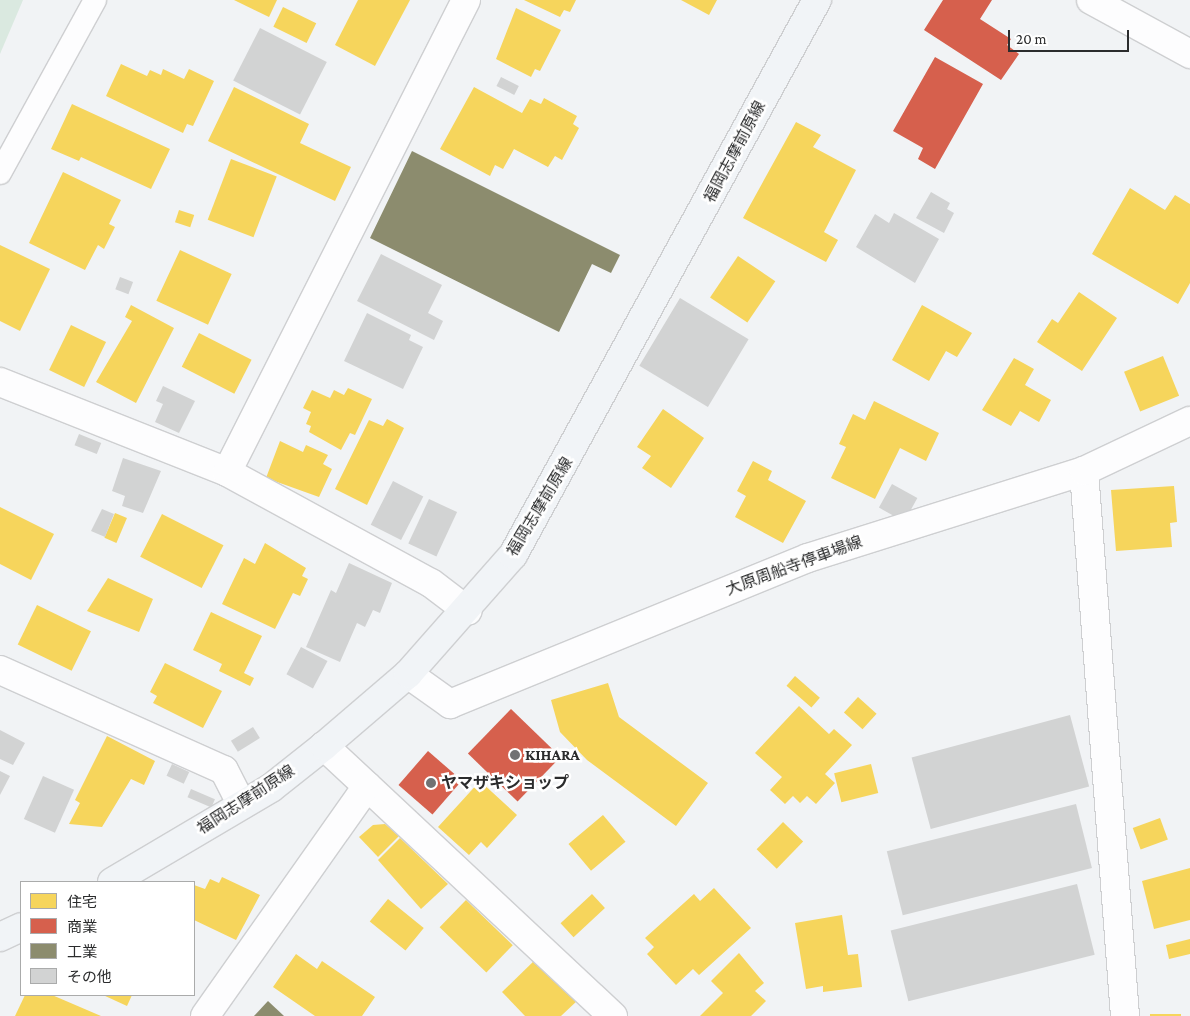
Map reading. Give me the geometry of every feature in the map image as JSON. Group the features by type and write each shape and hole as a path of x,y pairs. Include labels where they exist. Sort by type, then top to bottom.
{"main road":[{"name":"福岡志摩前原線","path":"114,881 242,805 324,746 408,674 468,611 513,555 548,498 817,0"},
{"path":"0,937 20,927"}],"street":[{"path":"227,472 466,0"},
{"path":"1091,0 1190,54"},
{"path":"0,382 227,472 431,583 468,611"},
{"name":"大原周船寺停車場線","path":"408,674 450,704 808,558 1084,471 1190,421"},
{"path":"1084,471 1125,1016"},
{"path":"0,670 224,770 242,805"},
{"path":"324,746 613,1016"},
{"path":"205,1016 367,786"}],"lane":[{"path":"0,173 95,0"}],"shaded area":[{"path":"0,0 23,0 0,54"}],"building: 住宅":[{"path":"234,0 277,0 269,17"},
{"path":"358,0 410,0 375,66 335,45"},
{"path":"524,0 576,0 570,12 564,10 560,17"},
{"path":"681,0 717,0 709,15"},
{"path":"283,7 316,23 307,43 273,27"},
{"path":"516,8 561,30 540,71 535,69 531,77 496,59"},
{"path":"121,64 147,76 150,70 161,75 163,69 184,79 189,69 214,81 193,126 187,124 183,133 106,96"},
{"path":"234,87 309,124 300,143 351,167 335,201 208,141"},
{"path":"474,87 522,113 530,99 541,104 544,98 577,116 573,124 579,128 562,160 555,156 548,167 514,149 503,169 495,165 490,176 440,149"},
{"path":"72,104 170,149 151,189 81,157 79,161 51,149"},
{"path":"796,122 821,135 813,147 856,170 824,232 838,240 826,262 743,218"},
{"path":"231,159 277,177 253,237 208,220"},
{"path":"63,172 121,200 109,224 115,227 104,249 98,245 85,270 29,243"},
{"path":"1130,188 1165,210 1175,195 1190,204 1190,283 1178,304 1092,254"},
{"path":"179,210 194,215 190,227 175,222"},
{"path":"0,245 50,269 20,331 0,321"},
{"path":"180,250 232,274 208,325 156,301"},
{"path":"738,256 775,281 747,323 710,297"},
{"path":"1079,292 1117,318 1082,371 1037,342 1052,319 1058,323"},
{"path":"131,305 174,328 136,403 96,382 132,321 125,317"},
{"path":"922,305 972,333 957,357 946,351 929,381 892,360"},
{"path":"71,325 106,342 84,387 49,370"},
{"path":"199,333 252,360 234,394 182,367"},
{"path":"1163,356 1179,396 1140,412 1124,372"},
{"path":"1014,358 1034,369 1025,385 1051,400 1039,422 1020,411 1011,426 982,410"},
{"path":"348,388 372,399 355,435 350,433 341,450 309,432 311,426 306,424 311,412 303,408 312,390 330,398 334,390 344,395"},
{"path":"874,401 939,433 926,461 900,448 875,499 831,478 846,447 839,444 853,414 865,420"},
{"path":"663,409 704,438 671,488 642,468 651,456 637,447"},
{"path":"387,419 404,428 367,505 335,489 369,420 383,426"},
{"path":"280,441 303,452 306,445 328,455 323,464 332,469 319,497 266,478"},
{"path":"753,461 772,471 768,480 806,501 783,543 735,517 746,496 737,491"},
{"path":"1174,486 1177,522 1170,523 1172,547 1116,551 1111,490"},
{"path":"0,507 54,534 31,580 0,564"},
{"path":"115,513 127,518 116,543 104,538"},
{"path":"162,514 223,545 202,588 140,557"},
{"path":"265,543 306,568 302,576 308,579 300,596 293,593 275,629 222,604 244,558 255,564"},
{"path":"108,578 153,599 139,632 87,611"},
{"path":"37,605 91,631 72,671 18,645"},
{"path":"211,612 262,636 244,673 254,678 250,686 219,671 222,664 193,650"},
{"path":"165,663 222,691 203,728 153,703 157,696 150,692"},
{"path":"795,676 820,698 811,707 786,686"},
{"path":"608,683 619,717 708,783 676,826 587,760 560,732 551,700"},
{"path":"858,697 877,714 863,729 844,713"},
{"path":"799,706 829,734 834,729 852,745 825,774 835,783 816,804 807,796 800,803 793,796 785,804 770,790 782,777 755,753"},
{"path":"107,736 155,761 144,785 131,779 102,827 69,824 80,803 75,800"},
{"path":"871,764 878,793 841,802 834,773"},
{"path":"480,781 517,815 487,848 481,842 469,855 438,827"},
{"path":"603,815 625,842 591,871 569,844"},
{"path":"1160,818 1168,840 1141,850 1133,828"},
{"path":"783,822 803,841 777,869 757,849"},
{"path":"385,824 399,836 378,857 359,837 373,825"},
{"path":"400,838 448,884 421,909 378,860"},
{"path":"1190,868 1190,920 1154,929 1142,881"},
{"path":"222,877 260,895 236,940 195,920 195,885 205,889 210,879 219,883"},
{"path":"714,888 751,928 699,975 693,969 676,985 647,954 654,947 645,938 694,894 700,901"},
{"path":"592,894 605,908 574,937 561,923"},
{"path":"388,899 424,928 405,950 370,922"},
{"path":"466,900 513,945 486,972 440,927"},
{"path":"842,915 848,955 858,954 862,987 823,992 823,986 806,989 795,923"},
{"path":"1190,939 1190,954 1169,959 1166,945"},
{"path":"739,953 764,983 755,991 766,1001 751,1016 700,1016 723,993 711,981"},
{"path":"296,954 317,969 322,961 375,997 362,1016 315,1016 273,987"},
{"path":"537,958 578,1000 561,1016 525,1016 502,992"},
{"path":"25,996 54,996 101,1016 15,1016"},
{"path":"105,996 132,996 127,1006"},
{"path":"1150,1014 1181,1014 1181,1016 1150,1016"}],"building: 商業":[{"path":"943,0 992,0 980,19 1011,39 1007,45 1019,54 1001,80 924,30"},
{"path":"935,57 983,84 935,169 918,159 923,148 893,131"},
{"path":"511,709 561,757 518,802 468,754"},
{"path":"428,751 462,781 432,814 398,785"}],"building: 工業":[{"path":"412,151 620,255 611,273 592,264 559,332 370,238"},
{"path":"268,1001 284,1016 254,1016"}],"building: その他":[{"path":"260,28 327,62 300,115 233,81"},
{"path":"501,77 519,86 514,95 496,86"},
{"path":"931,192 950,203 947,209 954,213 944,233 916,218"},
{"path":"894,213 939,239 915,283 856,247 875,214 889,223"},
{"path":"381,254 442,285 428,313 443,321 434,340 357,301"},
{"path":"120,277 133,282 128,294 115,289"},
{"path":"680,298 749,339 708,407 639,366"},
{"path":"367,313 411,335 409,340 423,347 403,389 344,361"},
{"path":"163,386 195,401 179,433 155,422 163,404 156,401"},
{"path":"79,434 101,443 97,454 75,445"},
{"path":"123,458 161,471 143,513 122,506 125,496 112,491"},
{"path":"393,481 423,496 401,540 371,525"},
{"path":"892,484 917,498 904,522 879,508"},
{"path":"429,499 457,512 436,557 408,543"},
{"path":"102,509 114,514 105,537 91,531"},
{"path":"349,563 392,583 380,613 373,610 365,627 357,623 340,662 306,647 331,590 336,593"},
{"path":"301,647 327,661 313,688 286,674"},
{"path":"1070,715 1089,786 931,829 912,757"},
{"path":"253,727 260,738 238,752 231,741"},
{"path":"0,730 25,743 13,765 0,759"},
{"path":"172,764 189,772 184,784 167,776"},
{"path":"0,771 10,776 0,795"},
{"path":"43,776 74,790 55,833 24,819"},
{"path":"191,789 215,799 211,807 187,797"},
{"path":"1076,804 1092,868 903,915 887,851"},
{"path":"1077,884 1095,955 908,1001 891,930"}],"place":[{"name":"KIHARA","path":"515,755"},
{"name":"ヤマザキショップ","path":"431,783"}]}
